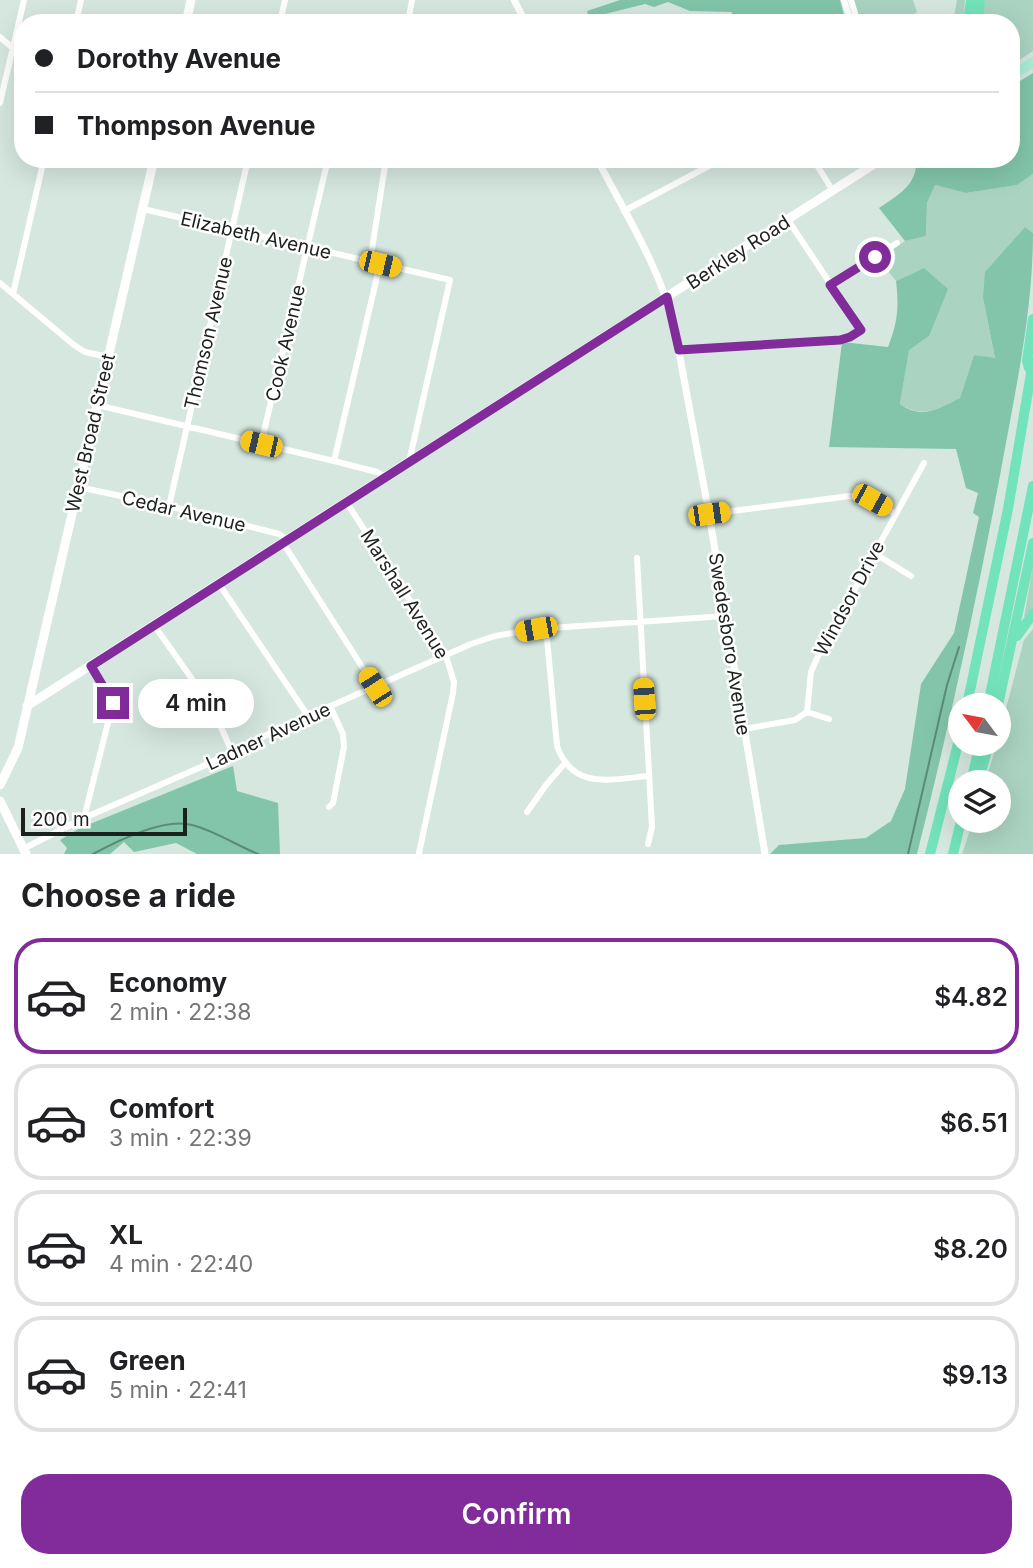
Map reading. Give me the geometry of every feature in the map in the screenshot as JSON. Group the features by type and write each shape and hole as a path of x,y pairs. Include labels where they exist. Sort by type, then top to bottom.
{"highway":[{"path":"1031,376 1027,361 1033,319"},
{"path":"970,693 1005,523 1033,362"},
{"path":"990,693 1033,486"},
{"path":"1001,693 1033,543"},
{"path":"1012,648 1020,630 1033,614"},
{"path":"930,854 955,756"},
{"path":"953,854 958,833"}],"main road":[{"name":"West Broad Street","path":"0,785 13,760 27,706 152,168"},
{"name":"Berkley Road","path":"27,706 868,168"},
{"path":"0,770 13,760"},
{"path":"0,801 25,851"}],"street":[{"path":"0,37 13,48"},
{"path":"0,103 14,44"},
{"path":"13,295 42,168"},
{"name":"Thomson Avenue","path":"169,506 246,168"},
{"name":"Cook Avenue","path":"261,444 326,168"},
{"path":"370,262 385,168"},
{"name":"Swedesboro Avenue","path":"602,168 667,297 709,514 765,854"},
{"path":"624,211 705,168"},
{"path":"819,168 833,191"},
{"name":"Elizabeth Avenue","path":"143,209 450,280 409,463"},
{"path":"679,350 840,340 861,330 788,220"},
{"path":"830,285 897,243"},
{"path":"334,461 380,264"},
{"path":"0,283 85,352 108,357"},
{"path":"97,405 334,461 377,472 386,477"},
{"name":"Windsor Drive","path":"807,712 814,664 894,513 924,463"},
{"name":"Cedar Avenue","path":"78,487 169,506 279,534 285,541"},
{"path":"709,514 850,496 872,500 894,513"},
{"name":"Marshall Avenue","path":"347,503 446,656 454,682 419,853"},
{"path":"285,541 375,687"},
{"path":"874,553 911,576"},
{"path":"636,558 652,827 648,844"},
{"path":"219,584 308,716"},
{"name":"Ladner Avenue","path":"25,851 84,818 330,706 495,636 546,628 725,616"},
{"path":"154,625 213,709 232,752"},
{"path":"546,628 557,746 565,763 575,773 595,780 649,776"},
{"path":"84,818 113,703 91,666"},
{"path":"329,807 333,803 344,747 343,734 330,706"},
{"path":"744,729 795,720 807,712 829,719"},
{"path":"527,812 565,763"}],"green space":[{"path":"620,0 840,0 844,14 732,14 690,11 668,2 654,7 645,4 605,14 588,14 587,11"},
{"path":"853,0 913,0 917,12 914,14 858,14"},
{"path":"957,0 965,0 964,14 955,14"},
{"path":"985,0 1033,0 1033,51 1020,60 1020,14 983,14"},
{"path":"1033,73 1033,174 1017,185 966,193 935,185 927,203 926,236 905,241 879,208 900,194 910,183 916,168 1020,168 1020,81"},
{"path":"1033,174 1033,233 1025,227 983,298 995,359 974,355 960,398 944,406 923,412 900,404 909,349 929,336 924,268 896,281 878,259 905,241 926,236 927,203 935,185 966,193 1017,185"},
{"path":"1025,227 1033,233 1027,322 992,518 955,693 948,693 948,723 917,854 770,854 779,845 866,838 891,821 905,789 921,684 954,633 979,517 973,513 978,493 966,488 956,449 829,447 842,342 888,347 897,314 896,281 924,268 948,289 929,336 909,350 900,404 923,412 937,409 960,398 974,355 995,358 983,298 985,272"},
{"path":"1033,566 1033,610 1024,617"},
{"path":"1033,629 1033,854 962,854 969,833 1011,833 1011,770 989,770 993,756 1012,756 1010,693 1024,640"},
{"path":"233,766 237,791 278,803 280,854 197,854 176,843 134,852 124,842 110,854 64,854 67,848 60,840 80,828"}],"waterway":[{"path":"908,854 947,685 959,647"},
{"path":"93,854 155,827 181,823 208,831 258,854"}],"route":[{"path":"113,703 91,666 667,297 679,350 840,340 861,330 830,285 875,257"}]}
